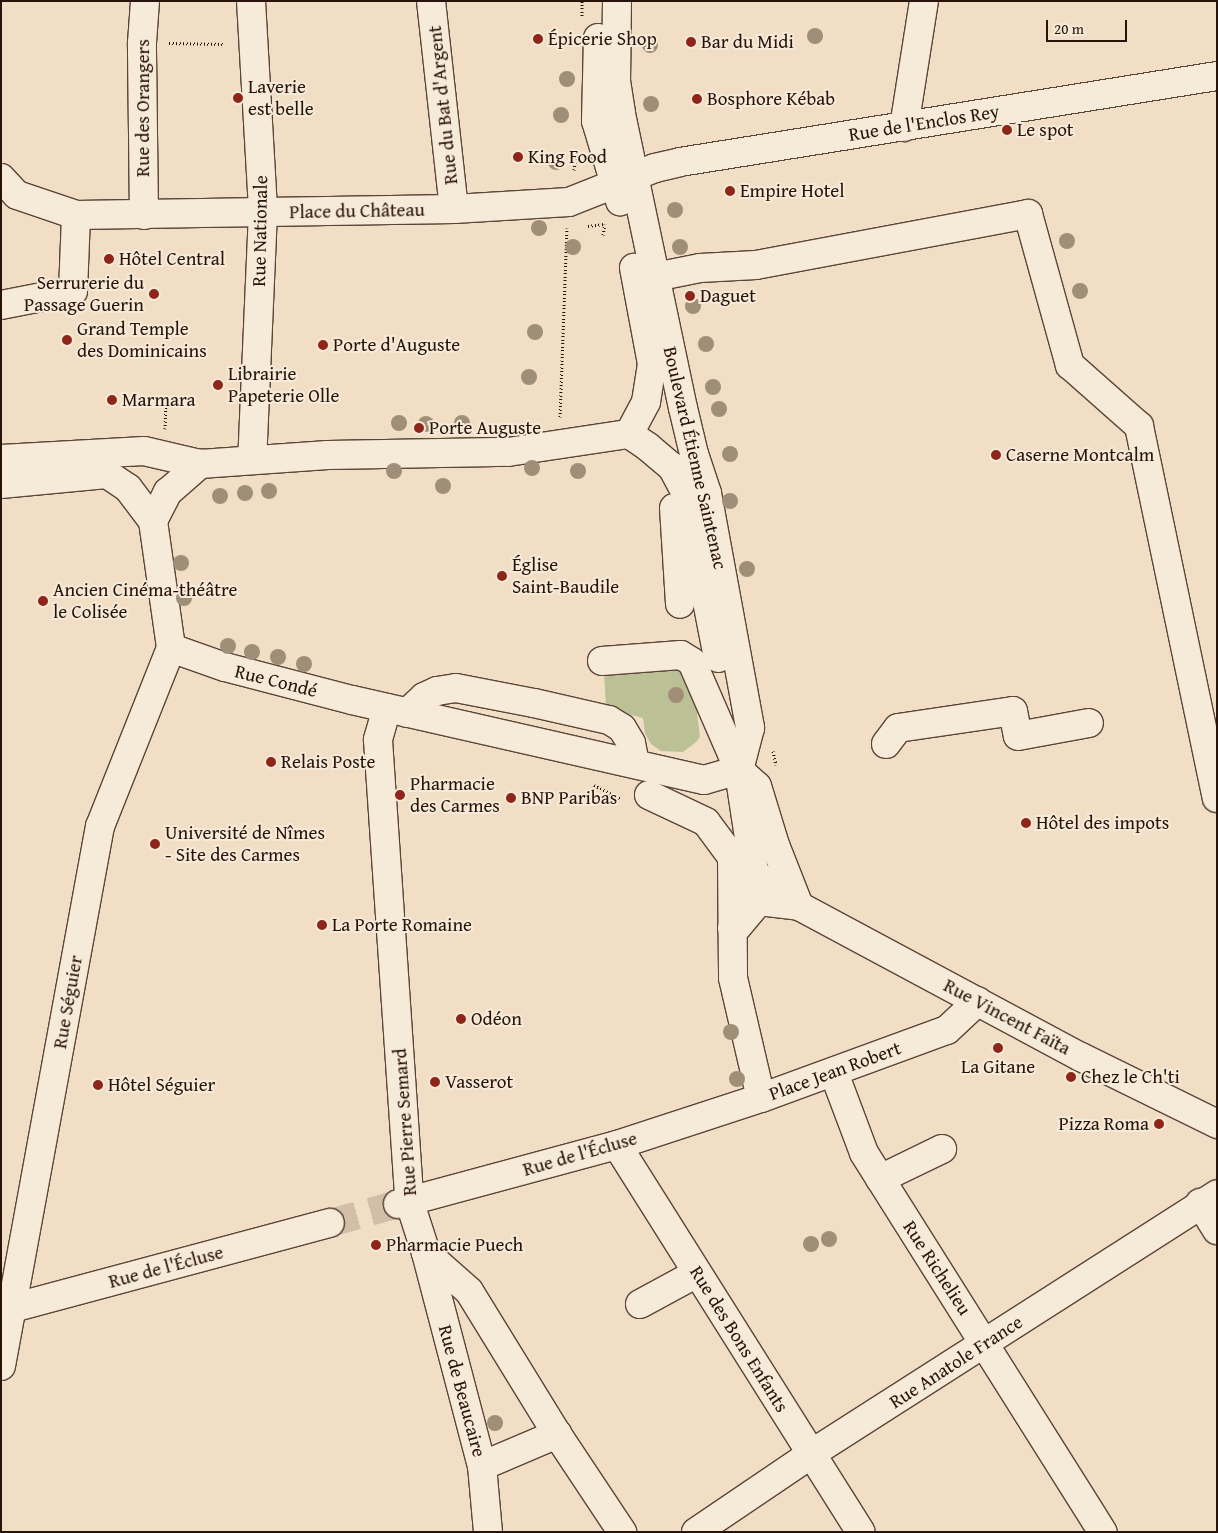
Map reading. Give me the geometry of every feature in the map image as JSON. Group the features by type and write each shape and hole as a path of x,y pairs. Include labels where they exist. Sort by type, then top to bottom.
{"street":[{"name":"Rue des Orangers","path":"144,215 142,43 145,1"},
{"name":"Rue Nationale","path":"251,1 263,212 252,460"},
{"name":"Rue du Bat d'Argent","path":"431,1 454,209"},
{"path":"600,1 596,121 625,180"},
{"path":"616,1 616,81 625,180 652,364 646,402 629,434"},
{"path":"904,126 924,1"},
{"name":"Rue de l'Enclos Rey","path":"625,180 655,168 688,161 1217,76"},
{"name":"Place du Château","path":"1,178 17,195 76,215 454,209 569,202 625,180"},
{"name":"Boulevard Étienne Saintenac","path":"625,180 655,277 683,461 707,493 750,728 739,770"},
{"path":"655,277 700,268 756,265 1028,214 1070,365 1139,426 1217,798"},
{"path":"1,305 73,291 76,215"},
{"path":"1,459 144,451 200,464 328,456 508,452 629,434 648,447 683,461 680,604"},
{"path":"153,521 168,492 200,464"},
{"path":"1,484 117,481 153,521 171,648"},
{"name":"Rue Condé","path":"171,648 224,668 397,711 635,764"},
{"name":"Rue Séguier","path":"1,1366 7,1307 100,826 171,648"},
{"path":"602,661 681,656 692,662 739,770 757,888 738,926 732,928"},
{"path":"397,711 438,691 456,688 609,720 622,728 631,743 635,764 704,780 739,770"},
{"name":"Rue Pierre Semard","path":"397,711 378,740 404,1202 426,1253"},
{"path":"886,744 898,728 1012,711 1018,736 1089,723"},
{"path":"739,770 757,786 775,846 799,906"},
{"path":"649,795 706,822 757,888 799,906"},
{"name":"Place Jean Robert","path":"732,856 733,978 761,1098 834,1073 947,1030 978,1002"},
{"name":"Rue Vincent Faïta","path":"799,906 1081,1056 1217,1124"},
{"name":"Rue Richelieu","path":"834,1073 864,1153 1103,1532"},
{"name":"Rue de l'Écluse","path":"404,1202 617,1145 761,1098"},
{"name":"Rue des Bons Enfants","path":"617,1145 861,1532"},
{"path":"880,1179 942,1149"},
{"path":"1208,1199 1217,1230"},
{"name":"Rue Anatole France","path":"696,1532 811,1454 986,1344 1208,1199"},
{"name":"Rue de l'Écluse","path":"7,1307 330,1222"},
{"path":"426,1253 469,1291 557,1434 622,1532"},
{"name":"Rue de Beaucaire","path":"426,1253 482,1466 488,1532"},
{"path":"640,1304 697,1272"},
{"path":"482,1466 557,1434"}],"path":[{"path":"142,43 254,44"},
{"path":"560,444 569,202 577,153"}],"green space":[{"path":"684,668 700,709 697,713 700,737 683,752 661,751 651,744 645,733 643,718 606,708 604,672"}],"tunnel":[{"path":"330,1223 398,1204"}],"place":[{"name":"Épicerie Shop","path":"538,39"},
{"name":"Bar du Midi","path":"691,42"},
{"name":"Laverie est belle","path":"238,98"},
{"name":"Bosphore Kébab","path":"697,99"},
{"name":"Le spot","path":"1007,130"},
{"name":"King Food","path":"518,157"},
{"name":"Empire Hotel","path":"730,191"},
{"name":"Hôtel Central","path":"109,259"},
{"name":"Serrurerie du Passage Guerin","path":"154,294"},
{"name":"Daguet","path":"690,296"},
{"name":"Grand Temple des Dominicains","path":"67,340"},
{"name":"Porte d'Auguste","path":"323,345"},
{"name":"Librairie Papeterie Olle","path":"218,385"},
{"name":"Marmara","path":"112,400"},
{"name":"Porte Auguste","path":"419,428"},
{"name":"Caserne Montcalm","path":"996,455"},
{"name":"Église Saint-Baudile","path":"502,576"},
{"name":"Ancien Cinéma-théâtre le Colisée","path":"43,601"},
{"name":"Relais Poste","path":"271,762"},
{"name":"Pharmacie des Carmes","path":"400,795"},
{"name":"BNP Paribas","path":"511,798"},
{"name":"Hôtel des impots","path":"1026,823"},
{"name":"Université de Nîmes - Site des Carmes","path":"155,844"},
{"name":"La Porte Romaine","path":"322,925"},
{"name":"Odéon","path":"461,1019"},
{"name":"La Gitane","path":"998,1048"},
{"name":"Chez le Ch'ti","path":"1071,1077"},
{"name":"Vasserot","path":"435,1082"},
{"name":"Hôtel Séguier","path":"98,1085"},
{"name":"Pizza Roma","path":"1159,1124"},
{"name":"Pharmacie Puech","path":"376,1245"}]}
